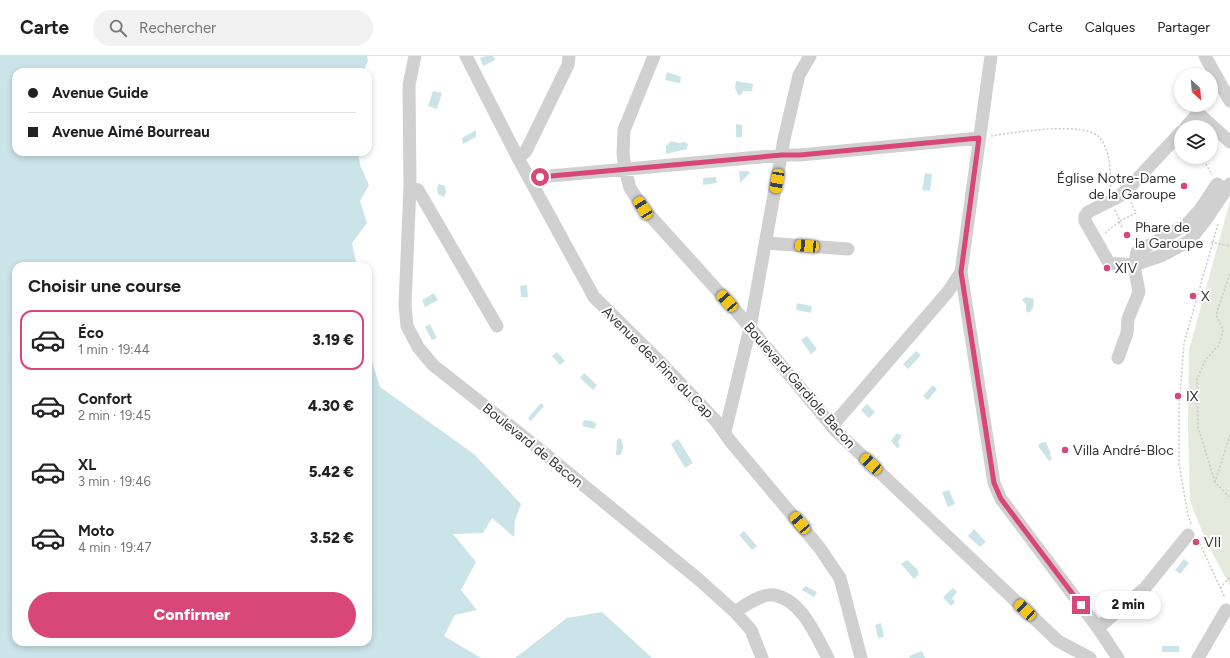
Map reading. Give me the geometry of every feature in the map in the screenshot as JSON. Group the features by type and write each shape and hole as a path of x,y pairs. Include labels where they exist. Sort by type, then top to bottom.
{"street":[{"name":"Boulevard de Bacon","path":"415,56 409,85 410,186 404,305 407,326 418,347 433,365 697,578 735,612 751,630 762,658"},
{"name":"Avenue des Pins du Cap","path":"466,56 518,158 594,297 662,363 725,432 819,547 840,578 861,658"},
{"path":"518,158 526,151 568,64 569,56"},
{"name":"Boulevard Gardiole Bacon","path":"654,56 624,130 622,153 630,188 643,208 750,328 832,426 1058,641 1090,658"},
{"path":"725,432 750,328 782,155 799,75 810,56"},
{"path":"991,56 961,272 994,483 1001,499 1098,628 1118,658"},
{"path":"1205,56 1230,101"},
{"path":"1192,120 1198,113 1206,120"},
{"path":"1218,131 1230,142"},
{"path":"530,180 540,177 625,169 782,155 800,155 979,138"},
{"path":"1174,140 1122,194 1088,212 1085,216 1085,221 1109,263 1134,265 1163,255 1189,241 1205,221 1224,186"},
{"path":"410,186 418,190 497,326"},
{"path":"766,243 848,249"},
{"path":"1118,358 1127,333 1128,318 1139,292 1134,265"},
{"path":"832,426 947,293 961,272"},
{"path":"1098,628 1145,588 1193,533"},
{"path":"735,612 751,601 773,595 786,600 803,614 828,658"},
{"path":"1198,658 1226,605"}],"path":[{"path":"979,138 1037,130 1082,129 1098,136 1106,147 1111,188 1122,194 1136,213 1120,221 1106,234 1103,229"},
{"path":"1207,164 1224,186"},
{"path":"1114,210 1122,227"},
{"path":"1219,220 1211,242 1184,343 1179,409 1179,464 1188,515 1193,533 1220,588 1226,605"},
{"path":"1211,242 1230,246"},
{"path":"1230,273 1216,315 1222,330 1219,345 1206,359 1197,379 1198,427 1215,482 1230,498"},
{"path":"1215,482 1230,435"},
{"path":"1220,588 1230,577"}],"shaded area":[{"path":"1230,201 1230,586 1206,541 1190,501 1188,425 1189,350"}],"water":[{"path":"0,56 367,56 368,61 365,68 12,68 12,156 359,156 360,165 369,185 360,201 367,223 352,243 356,262 12,262 12,646 372,646 372,362 380,387 474,454 521,504 515,520 514,537 492,518 483,533 453,534 476,562 461,590 477,610 455,615 444,636 481,658 0,658"},
{"path":"493,56 495,60 483,66 480,58"},
{"path":"667,72 681,77 680,83 665,80"},
{"path":"736,81 753,84 752,91 743,91 741,95 738,95 735,88"},
{"path":"433,91 442,93 437,109 428,106"},
{"path":"736,124 742,125 742,137 736,137"},
{"path":"476,130 476,137 463,144 462,138"},
{"path":"671,141 679,143 684,142 688,144 687,149 666,154 666,146"},
{"path":"739,171 748,171 750,173 740,183"},
{"path":"925,173 932,174 930,191 922,190"},
{"path":"716,177 717,183 703,185 703,178"},
{"path":"439,184 445,186 446,193 444,197 438,194 437,188"},
{"path":"527,285 528,297 521,297 520,286"},
{"path":"434,293 438,300 425,307 422,300"},
{"path":"1026,297 1034,299 1033,308 1029,313 1026,311 1026,304 1022,300"},
{"path":"797,303 812,306 811,313 796,310"},
{"path":"430,324 437,338 432,340 425,327"},
{"path":"807,336 817,349 811,354 801,340"},
{"path":"916,351 921,355 908,369 903,364"},
{"path":"557,352 565,361 560,365 552,356"},
{"path":"584,373 597,385 593,390 580,378"},
{"path":"933,385 937,389 928,400 923,396"},
{"path":"541,403 544,406 531,421 528,418"},
{"path":"867,404 875,412 869,418 861,410"},
{"path":"584,420 592,421 597,424 594,429 582,426"},
{"path":"896,434 900,434 901,437 898,442 900,447 897,448 891,441"},
{"path":"620,438 623,448 620,455 616,455 617,440"},
{"path":"678,439 693,463 685,468 671,444"},
{"path":"1046,442 1052,459 1049,461 1038,446 1040,443"},
{"path":"949,490 955,504 948,507 942,492"},
{"path":"974,529 986,542 980,547 968,536"},
{"path":"744,531 757,546 752,550 739,535"},
{"path":"1184,559 1189,563 1180,574 1175,570"},
{"path":"907,560 917,569 919,574 914,579 901,564"},
{"path":"805,586 817,592 814,597 802,590"},
{"path":"953,588 957,592 952,598 955,602 951,606 943,597"},
{"path":"1106,592 1114,601 1109,605 1101,596"},
{"path":"602,612 652,658 515,658 567,618"},
{"path":"881,623 884,637 878,638 875,625"},
{"path":"1162,646 1179,646 1179,652 1162,652"},
{"path":"922,651 925,658 910,658 909,656"}],"place":[{"name":"Église Notre-Dame de la Garoupe","path":"1184,186"},
{"name":"Phare de la Garoupe","path":"1127,235"},
{"name":"XIV","path":"1107,268"},
{"name":"X","path":"1193,296"},
{"name":"IX","path":"1178,396"},
{"name":"Villa André-Bloc","path":"1065,450"},
{"name":"VII","path":"1196,542"}],"route":[{"path":"540,177 979,138 961,272 994,483 1001,499 1081,605"}]}
